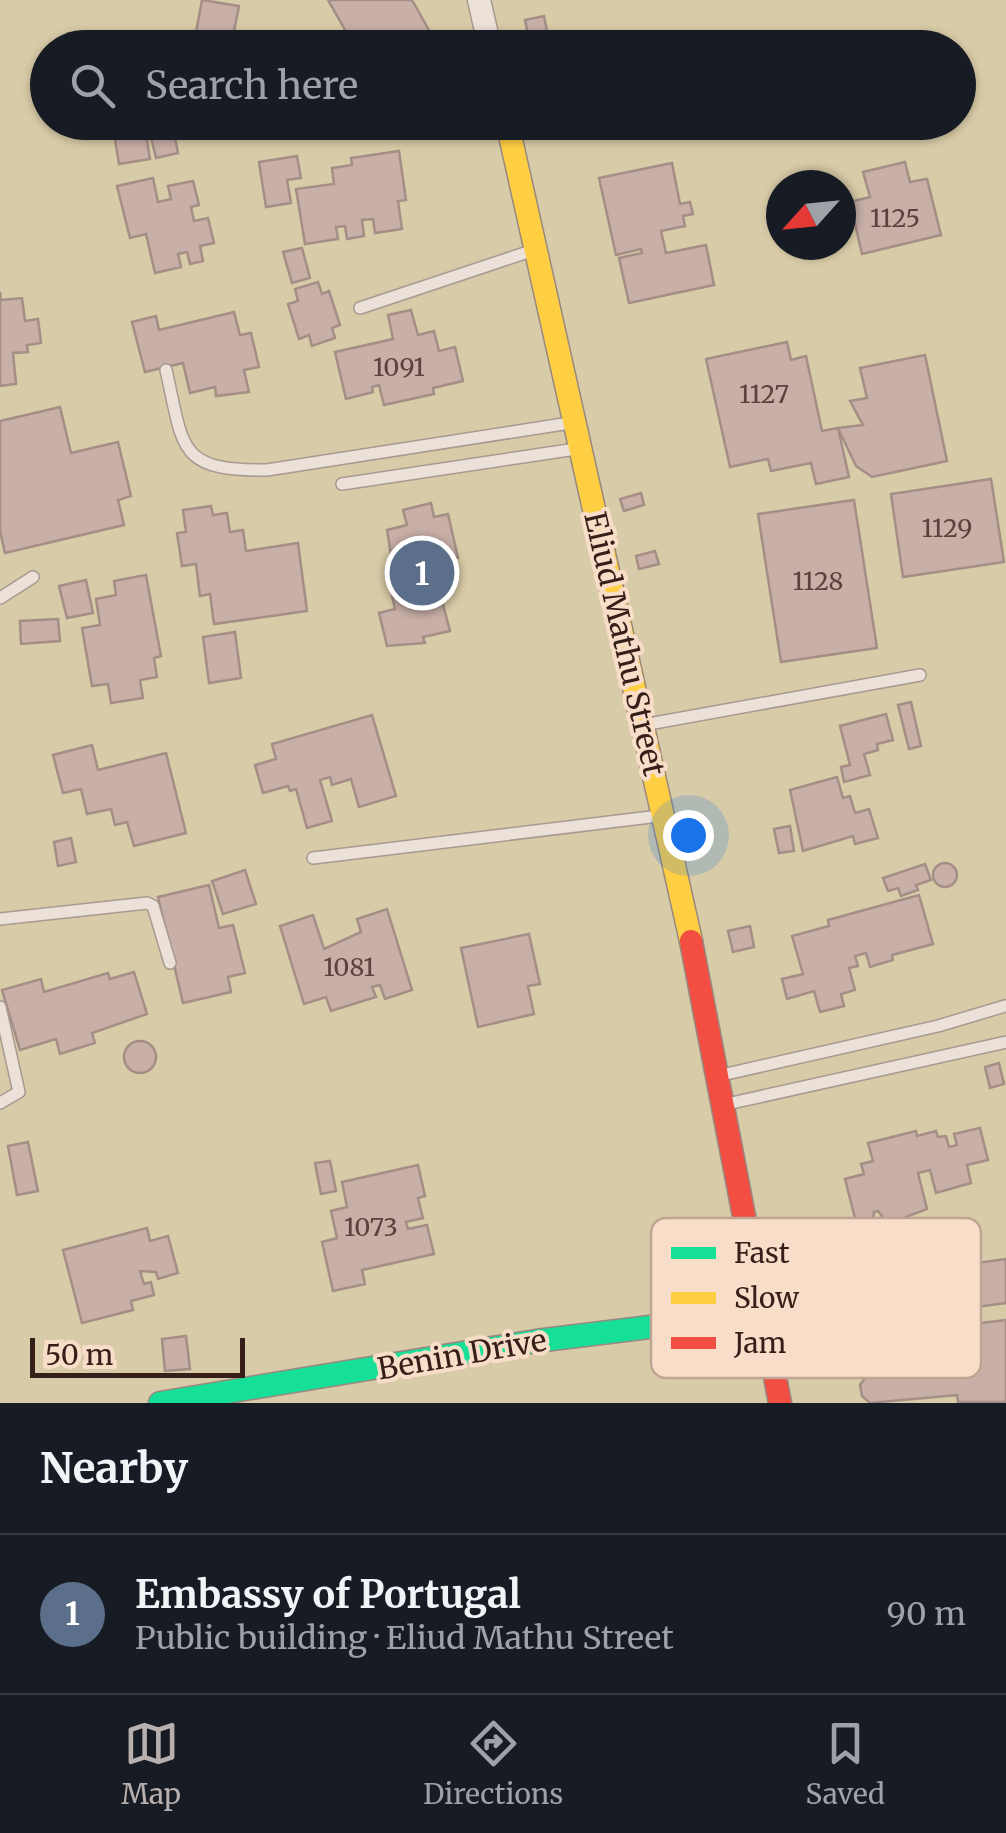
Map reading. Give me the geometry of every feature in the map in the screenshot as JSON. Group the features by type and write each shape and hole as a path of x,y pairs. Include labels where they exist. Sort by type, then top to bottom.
{"street":[{"path":"479,0 486,30"},
{"name":"Eliud Mathu Street","path":"511,140 663,816 746,1218"},
{"name":"Benin Drive","path":"160,1403 219,1400 536,1341 651,1326"},
{"name":"Eliud Mathu Street","path":"776,1378 780,1403"}],"lane":[{"path":"360,308 536,250"},
{"path":"166,370 189,452 202,465 227,470 267,470 574,422"},
{"path":"342,484 580,449"},
{"path":"0,598 33,577"},
{"path":"642,725 920,675"},
{"path":"313,858 663,816"},
{"path":"0,919 148,903 153,906 170,962"},
{"path":"719,1075 938,1026 1004,1006"},
{"path":"0,1007 18,1092 0,1103"},
{"path":"724,1104 1006,1042"}],"shaded area":[{"path":"0,0 1006,0 1006,1403 0,1403"}],"building":[{"path":"202,0 239,6 234,30 196,30"},
{"path":"328,0 412,0 429,30 345,30"},
{"path":"544,16 547,30 527,30 525,20"},
{"path":"115,140 147,140 150,159 119,164"},
{"path":"152,140 175,140 178,153 156,158"},
{"path":"399,151 406,200 398,201 402,229 375,233 373,219 362,220 364,236 347,239 345,226 336,227 338,239 305,244 296,189 334,184 332,168 352,165 351,158"},
{"path":"297,156 301,178 287,180 291,203 266,207 259,162"},
{"path":"905,162 910,182 927,179 941,235 862,254 856,228 856,200 870,197 863,172"},
{"path":"672,163 680,204 690,202 693,214 683,216 685,226 661,231 666,253 706,245 714,285 629,303 619,258 642,253 641,249 616,255 599,178"},
{"path":"153,178 158,202 171,199 168,186 193,181 199,205 191,207 194,221 208,218 214,243 200,246 203,261 190,264 187,252 178,254 181,267 155,273 146,234 130,238 117,186"},
{"path":"302,248 310,278 292,283 283,252"},
{"path":"318,282 322,294 329,291 340,325 332,328 335,338 312,346 309,335 299,339 288,304 298,301 295,289"},
{"path":"0,292 1,300 22,298 25,321 38,319 41,343 27,345 28,352 13,353 16,384 0,386"},
{"path":"411,310 418,335 434,331 439,351 455,347 463,381 433,388 434,394 384,405 379,385 372,387 373,392 346,399 335,352 393,339 388,315"},
{"path":"234,312 240,335 251,333 259,367 244,370 249,392 216,396 215,387 190,393 183,363 145,372 132,322 156,316 159,330"},
{"path":"787,342 791,360 806,356 822,431 838,428 849,477 816,484 811,463 771,471 768,459 730,467 706,359"},
{"path":"925,355 947,461 872,477 856,466 838,428 863,425 850,401 867,398 860,368"},
{"path":"60,407 71,453 118,442 131,496 118,500 124,525 5,553 0,531 0,421"},
{"path":"991,479 1004,562 903,577 891,494"},
{"path":"641,493 644,505 624,511 620,499"},
{"path":"854,500 877,648 781,662 758,514"},
{"path":"431,503 434,517 448,514 458,558 448,561 455,588 408,600 410,608 442,601 450,631 423,637 425,643 387,646 379,613 395,609 390,587 396,586 387,530 407,525 403,510"},
{"path":"211,506 213,515 227,513 230,532 243,530 246,551 298,543 307,611 214,624 210,594 200,596 196,564 182,566 177,533 186,532 183,510"},
{"path":"655,551 659,564 639,569 636,556"},
{"path":"146,575 161,656 154,658 157,677 140,680 143,698 111,703 108,684 92,686 82,628 100,625 96,599 116,595 114,581"},
{"path":"86,580 93,613 67,618 59,586"},
{"path":"58,619 60,641 21,644 20,621"},
{"path":"235,632 241,678 209,683 203,637"},
{"path":"911,702 921,746 909,749 898,705"},
{"path":"886,714 893,740 877,744 878,750 864,754 870,775 844,782 841,767 850,765 840,726"},
{"path":"372,715 396,796 359,807 351,779 332,785 330,777 320,780 332,821 307,828 296,789 290,791 288,786 263,793 255,765 276,759 272,744"},
{"path":"92,745 98,770 166,753 186,833 134,846 127,822 115,825 111,809 87,814 81,789 63,793 53,755"},
{"path":"837,777 843,798 850,796 855,813 869,809 878,838 855,844 853,836 803,851 790,790"},
{"path":"790,826 794,851 779,853 774,829"},
{"path":"71,838 76,862 58,866 54,842"},
{"path":"945,863 957,875 945,887 933,875"},
{"path":"925,864 931,880 916,885 918,890 901,896 898,888 888,891 883,878"},
{"path":"245,870 256,904 223,914 212,881"},
{"path":"209,885 219,928 233,925 245,973 228,977 231,992 183,1003 158,897"},
{"path":"919,895 933,944 892,955 893,960 870,967 866,953 855,956 858,966 849,968 855,990 841,994 844,1006 820,1012 814,991 787,999 782,979 803,974 792,936 829,926 828,920"},
{"path":"387,909 412,990 385,999 380,985 372,987 376,997 331,1011 326,997 304,1004 280,926 313,915 324,949 361,932 357,919"},
{"path":"750,926 754,947 733,952 728,931"},
{"path":"529,934 540,984 528,986 534,1014 478,1027 461,948"},
{"path":"134,972 147,1014 92,1033 95,1043 60,1054 56,1039 20,1050 2,990 41,979 44,992 108,973 110,979"},
{"path":"140,1041 151,1046 156,1057 151,1068 140,1073 129,1068 124,1057 129,1046"},
{"path":"999,1063 1004,1084 990,1088 985,1067"},
{"path":"980,1128 988,1160 967,1165 971,1183 936,1193 930,1170 918,1173 927,1209 904,1218 883,1218 878,1211 873,1218 855,1218 845,1179 864,1174 861,1164 873,1161 868,1143 916,1131 917,1136 936,1131 938,1137 946,1136 949,1147 957,1145 954,1134"},
{"path":"28,1142 38,1191 17,1195 8,1146"},
{"path":"330,1161 336,1191 321,1194 315,1163"},
{"path":"418,1165 425,1196 418,1198 423,1218 406,1222 408,1229 427,1225 434,1254 362,1270 365,1284 333,1291 322,1242 337,1238 331,1211 347,1207 342,1182"},
{"path":"147,1228 150,1241 168,1236 178,1273 158,1279 156,1272 140,1271 144,1284 151,1282 154,1295 131,1301 133,1310 82,1323 63,1250"},
{"path":"1006,1259 1006,1303 981,1306 981,1262"},
{"path":"1006,1320 1006,1402 958,1402 957,1395 870,1403 862,1396 860,1385 865,1378 981,1378 981,1323"},
{"path":"186,1336 190,1369 165,1371 162,1339"}],"traffic: fast":[{"path":"160,1403 536,1341 651,1327"}],"traffic: slow":[{"path":"511,140 691,941"}],"traffic: jam":[{"path":"691,941 744,1218"},
{"path":"775,1378 780,1403"}],"place":[{"name":"Embassy of Portugal","path":"422,573"}]}
